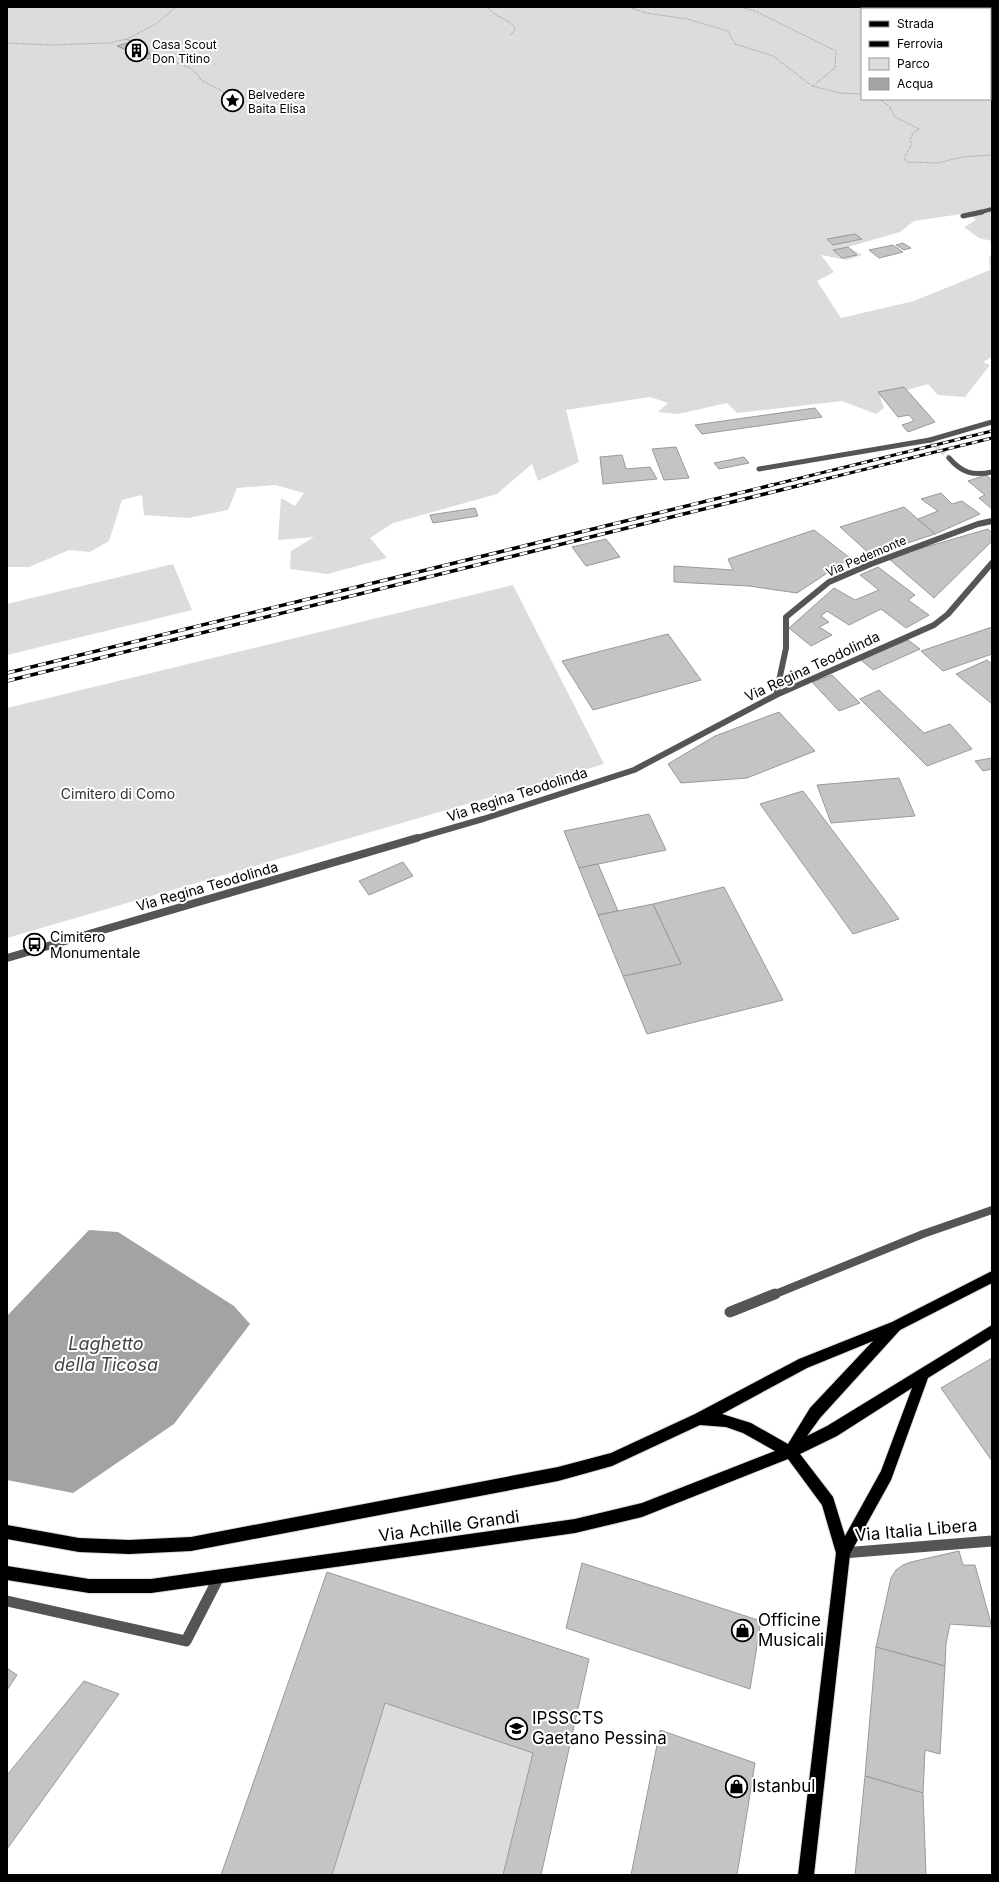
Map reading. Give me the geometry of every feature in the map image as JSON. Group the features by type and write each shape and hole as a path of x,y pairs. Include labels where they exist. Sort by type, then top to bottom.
{"main road":[{"path":"790,1452 816,1413 848,1376 896,1326 992,1277"},
{"name":"Via Achille Grandi","path":"7,1532 79,1545 129,1547 191,1544 558,1474 612,1459 700,1419 803,1363 896,1326"},
{"name":"Via Achille Grandi","path":"7,1573 89,1586 151,1586 575,1526 642,1510 790,1452 832,1431 992,1331"},
{"path":"806,1875 843,1553 886,1475 923,1375"},
{"path":"700,1419 726,1422 746,1428 790,1452 828,1502 843,1553"}],"street":[{"path":"963,216 992,209"},
{"path":"759,469 930,440 992,422"},
{"path":"951,460 962,471 977,476 992,472"},
{"name":"Via Pedemonte","path":"776,695 786,648 786,617 829,582 871,564 978,524 992,521"},
{"name":"Via Regina Teodolinda","path":"7,958 483,819 634,770 776,695 934,625 948,614 992,563"},
{"path":"730,1312 923,1234 992,1210"},
{"name":"Via Italia Libera","path":"843,1553 992,1541"},
{"path":"7,1601 186,1641 219,1577"}],"path":[{"path":"7,43 49,45 109,43 127,39 156,24 176,7"},
{"path":"488,7 491,13 513,25 515,29 511,35"},
{"path":"628,7 646,13 687,19 728,31 735,44 773,56 812,86 840,93 861,94"},
{"path":"740,7 755,11 836,51 835,68 812,86"},
{"path":"127,39 163,58 180,64 199,74 201,80 225,92 233,101"},
{"path":"881,100 891,108 895,117 919,129 910,136 912,144 904,158 907,162 938,163 974,155 992,155"}],"green space":[{"path":"7,7 992,7 992,241 979,238 964,227 976,220 968,213 914,221 900,232 848,247 862,255 846,260 821,255 834,272 817,281 841,318 914,301 990,270 989,256 992,256 992,357 983,362 990,365 965,397 938,395 928,384 880,398 884,408 876,414 842,401 737,413 727,403 678,414 658,412 668,403 650,397 566,410 579,462 538,481 532,464 497,494 393,523 370,538 387,558 327,574 290,569 291,551 314,537 278,540 281,498 295,506 304,493 275,485 237,488 228,510 188,518 144,515 142,495 122,500 109,541 90,552 69,550 29,567 7,567"},
{"path":"173,564 192,610 7,655 7,604"},
{"name":"Cimitero di Como","path":"513,585 604,764 7,938 7,708"},
{"path":"385,1703 533,1753 503,1875 332,1875"}],"water":[{"name":"Laghetto della Ticosa","path":"89,1230 118,1232 234,1306 250,1324 174,1424 73,1493 7,1480 7,1316"}],"building":[{"name":"Casa Scout Don Titino","path":"127,43 150,53 140,56 117,46"},
{"name":"Casa Scout Don Titino","path":"149,54 155,57 148,59 141,56"},
{"path":"855,234 862,239 833,245 827,239"},
{"path":"903,243 911,248 904,250 896,245"},
{"path":"893,245 903,252 879,258 869,250"},
{"path":"848,247 857,255 842,258 833,250"},
{"path":"904,387 935,422 908,432 902,425 914,421 909,415 898,417 878,392"},
{"path":"815,408 822,417 702,434 695,425"},
{"path":"676,447 689,478 664,480 652,449"},
{"path":"622,455 626,469 650,467 657,479 603,484 600,457"},
{"path":"744,457 749,463 719,469 714,463"},
{"path":"986,475 992,480 992,509 979,498 985,495 968,481"},
{"path":"941,493 952,504 962,501 980,514 935,534 918,519 938,511 921,499"},
{"path":"904,507 935,534 871,555 840,527"},
{"path":"475,508 478,516 433,523 430,515"},
{"path":"988,529 992,533 992,541 934,598 888,558"},
{"path":"814,530 850,558 797,593 749,586 674,582 674,566 733,570 728,559"},
{"path":"606,539 620,557 586,566 572,547"},
{"path":"878,567 915,595 908,600 929,615 906,628 881,609 849,625 827,611 821,616 829,622 819,627 832,635 811,646 789,628 834,588 855,600 879,590 860,575"},
{"path":"992,627 992,654 943,671 921,651"},
{"path":"668,634 701,680 593,710 562,661"},
{"path":"908,640 920,649 873,670 861,660"},
{"path":"987,660 992,664 992,704 956,674"},
{"path":"832,675 860,703 839,711 812,682"},
{"path":"879,690 924,733 950,724 972,749 927,766 860,699"},
{"path":"779,712 815,751 747,778 681,783 668,764 715,736"},
{"path":"992,758 992,769 983,771 975,761"},
{"path":"899,778 915,816 831,823 817,785"},
{"path":"803,791 899,919 853,934 760,804"},
{"path":"649,814 666,850 579,868 564,831"},
{"path":"403,862 413,876 369,895 359,881"},
{"path":"598,864 618,911 598,915 579,868"},
{"path":"724,887 783,1000 647,1034 623,976 681,964 653,904"},
{"path":"653,904 681,964 623,976 598,915"},
{"path":"992,1358 992,1461 941,1388"},
{"path":"959,1551 963,1565 975,1565 992,1627 950,1624 946,1644 945,1666 876,1647 891,1578 896,1570 911,1562"},
{"path":"582,1563 761,1621 750,1689 566,1628"},
{"name":"IPSSCTS Gaetano Pessina","path":"327,1572 589,1659 541,1875 503,1875 533,1753 385,1703 332,1875 221,1875"},
{"path":"876,1647 945,1666 940,1754 925,1750 923,1793 865,1776"},
{"path":"7,1668 17,1675 7,1690"},
{"path":"84,1681 119,1694 7,1849 7,1775"},
{"path":"660,1730 755,1763 737,1875 631,1875"},
{"path":"865,1776 923,1793 926,1875 855,1875"}],"tunnel":[{"path":"930,440 949,458"}],"railway":[{"path":"768,486 992,431"},
{"path":"797,486 992,438"},
{"path":"7,673 772,485"},
{"path":"7,681 801,485"}],"place":[{"name":"Casa Scout Don Titino","path":"137,51"},
{"name":"Belvedere Baita Elisa","path":"233,101"},
{"name":"Cimitero Monumentale","path":"35,944"},
{"name":"Officine Musicali","path":"742,1630"},
{"name":"IPSSCTS Gaetano Pessina","path":"516,1728"},
{"name":"Istanbul","path":"737,1786"}]}
